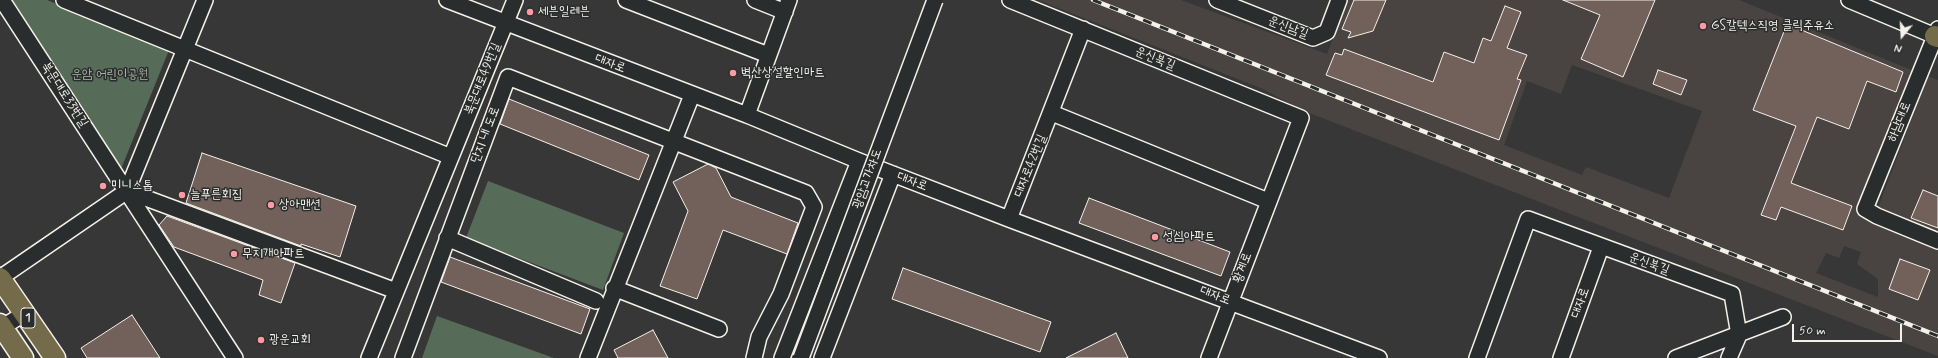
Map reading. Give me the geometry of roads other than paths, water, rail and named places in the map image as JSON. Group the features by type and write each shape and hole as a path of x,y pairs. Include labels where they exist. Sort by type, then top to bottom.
{"main road":[{"name":"1","path":"0,278 55,358"},
{"name":"1","path":"1,326 23,358"}],"street":[{"name":"북문대로33번길","path":"2,0 235,358"},
{"path":"64,0 451,157"},
{"path":"0,278 127,191 205,0"},
{"name":"대자로","path":"448,0 506,24 746,115 859,161 1009,219 1379,358"},
{"name":"북문대로49번길","path":"369,358 515,0"},
{"path":"626,0 768,55"},
{"path":"746,115 787,6 755,0"},
{"name":"광암고가차도","path":"801,358 935,0"},
{"name":"운신북길","path":"1010,0 1301,118"},
{"name":"운신남길","path":"1218,0 1314,38 1327,32 1339,0"},
{"name":"하남대로","path":"1849,0 1937,34 1865,209 1877,216 1938,241"},
{"name":"대자로42번길","path":"1009,219 1052,113 1083,29"},
{"name":"단지 내 도로","path":"403,358 508,77 674,140"},
{"path":"588,358 614,288 692,95"},
{"path":"1052,113 1268,201"},
{"name":"황계로","path":"1209,358 1301,118"},
{"path":"674,140 806,193 814,207 781,294 759,337 754,358"},
{"path":"782,358 859,161"},
{"path":"822,358 893,174"},
{"path":"127,191 396,291"},
{"name":"운신북길","path":"1477,358 1528,219 1732,294 1739,335"},
{"path":"447,238 596,301"},
{"name":"대자로","path":"1561,358 1601,247"},
{"path":"614,288 719,329"},
{"path":"1,326 25,313"},
{"path":"1676,358 1783,317"},
{"path":"1729,358 1739,335"}],"railway":[{"path":"1093,0 1938,336"}],"place":[{"name":"세븐일레븐","path":"530,12"},
{"name":"GS칼텍스직영 클릭주유소","path":"1703,26"},
{"name":"벽산상설할인마트","path":"733,73"},
{"name":"미니스톱","path":"103,186"},
{"name":"늘푸른회집","path":"182,195"},
{"name":"상아맨션","path":"271,205"},
{"name":"성심아파트","path":"1155,237"},
{"name":"무지개아파트","path":"234,254"},
{"name":"광운교회","path":"261,340"}],"park label":[{"name":"운암 어린이공원","path":"110,75"}]}
